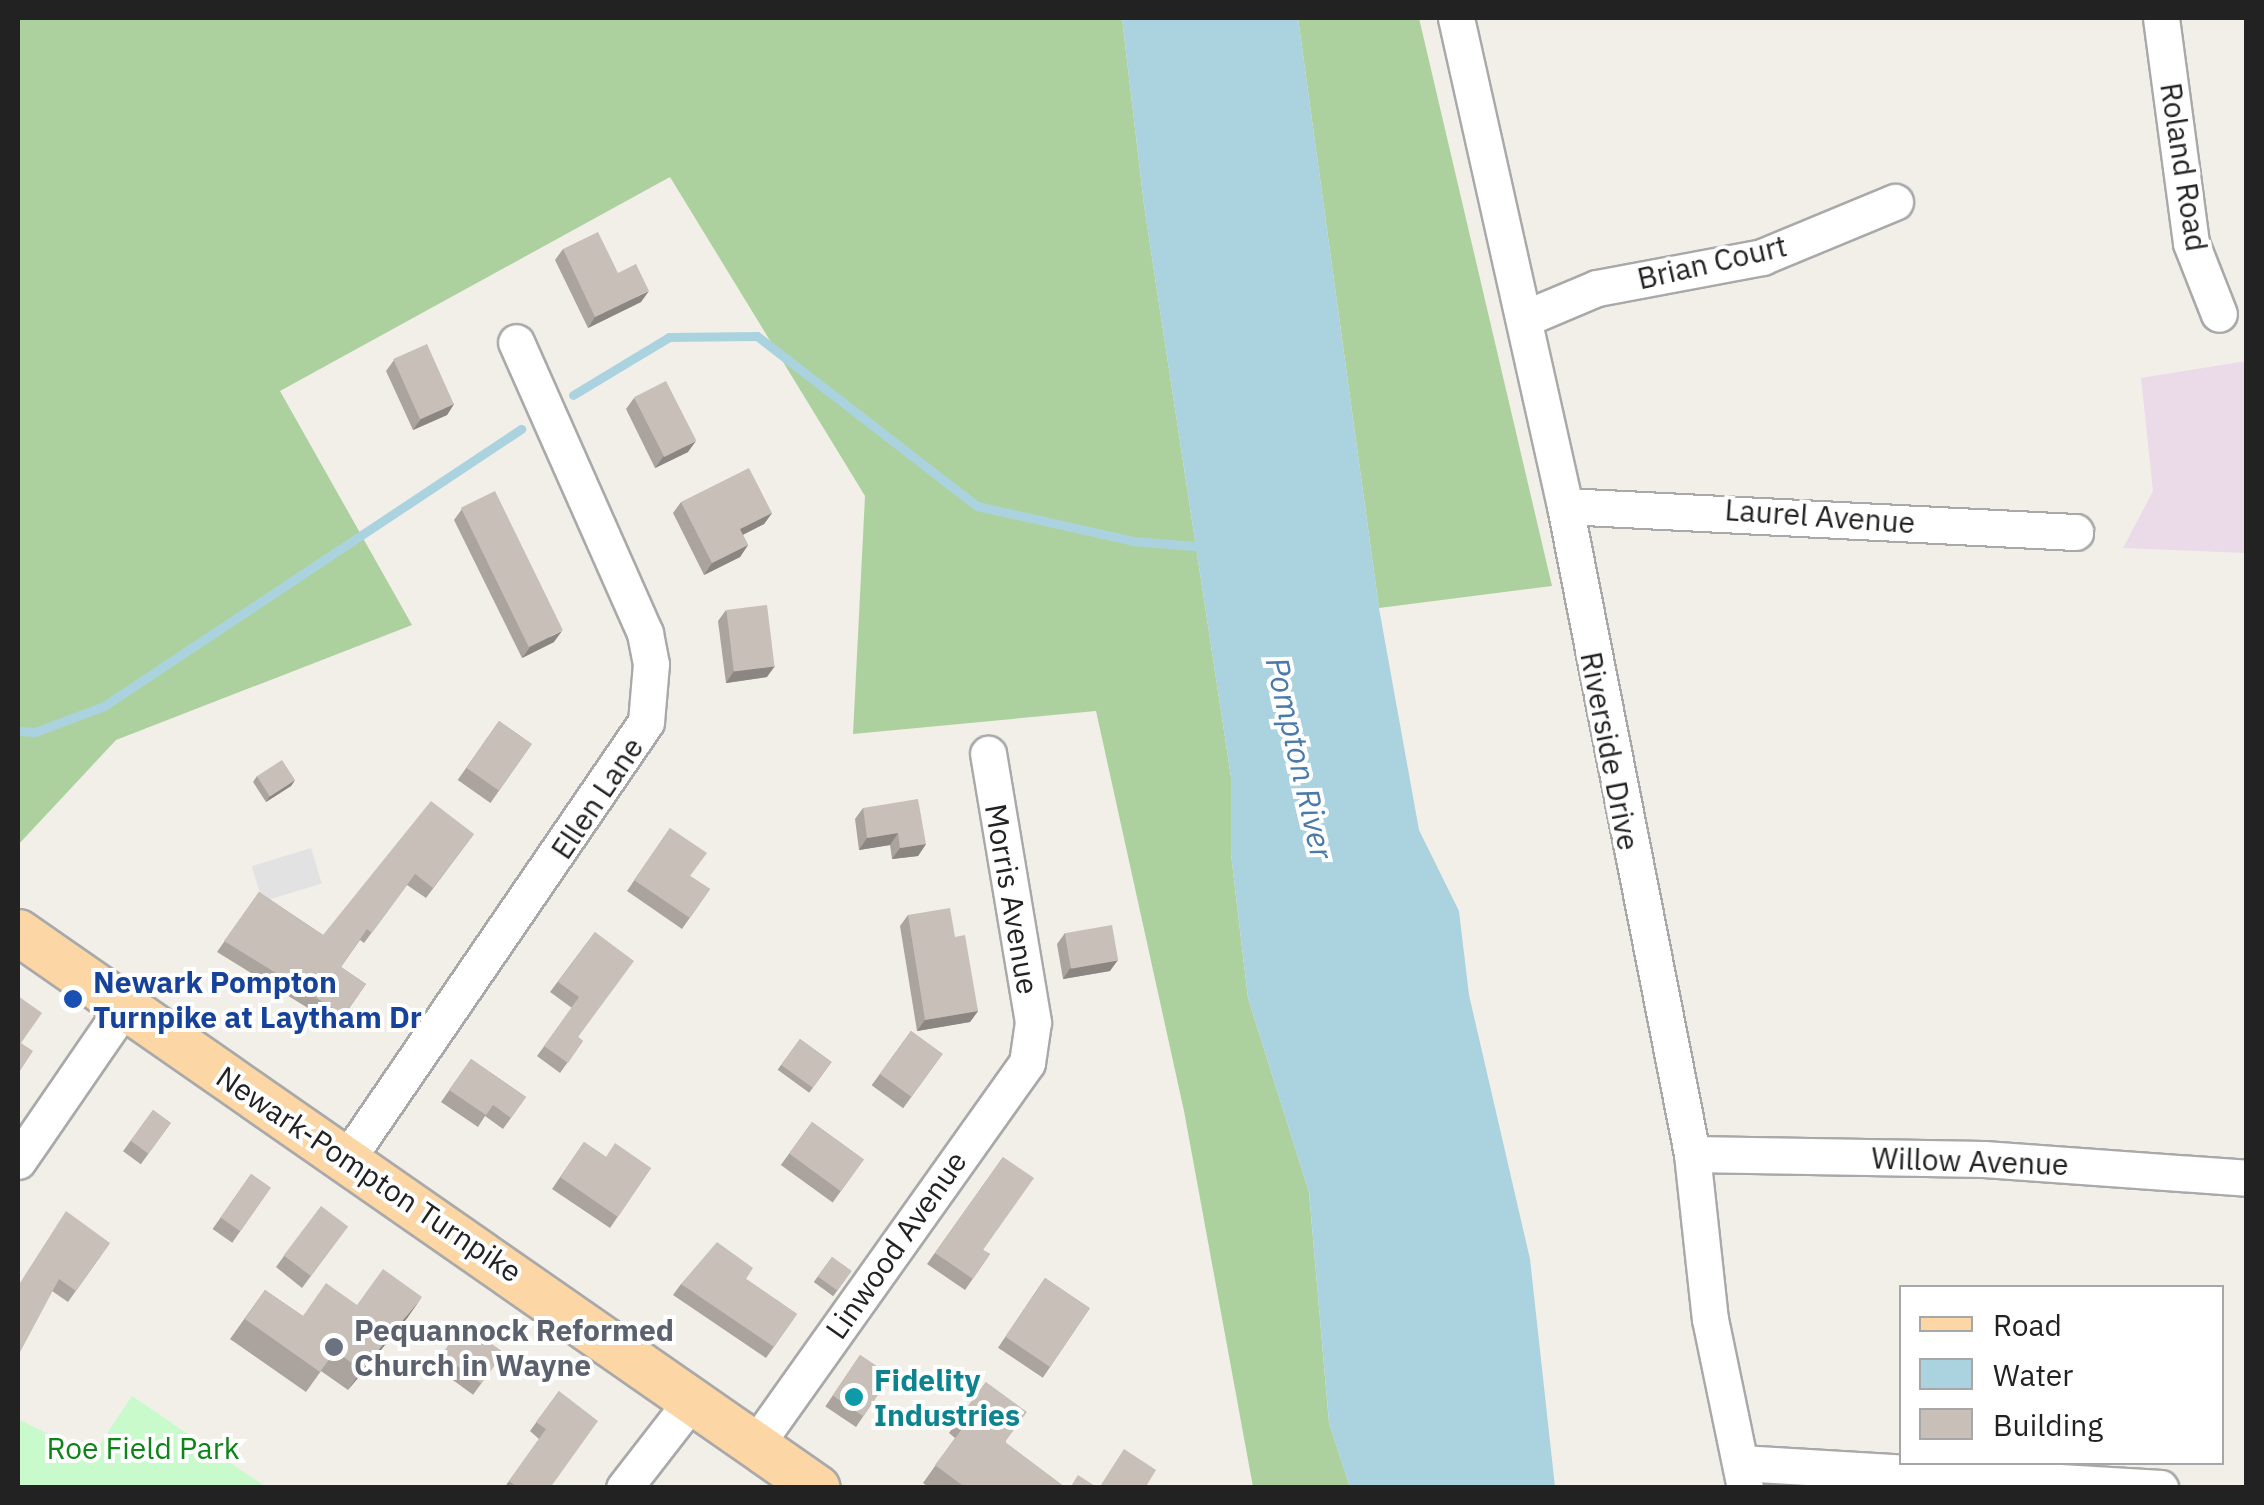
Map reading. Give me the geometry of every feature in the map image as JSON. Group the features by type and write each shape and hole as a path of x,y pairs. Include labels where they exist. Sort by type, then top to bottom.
{"main road":[{"name":"Newark-Pompton Turnpike","path":"18,932 817,1488"}],"street":[{"name":"Riverside Drive","path":"1456,18 1528,317 1692,1154 1710,1319 1743,1475"},
{"name":"Roland Road","path":"2161,18 2191,243 2219,314"},
{"name":"Brian Court","path":"1528,317 1597,288 1762,257 1895,202"},
{"name":"Ellen Lane","path":"347,1159 646,722 651,664 645,633 516,342"},
{"name":"Laurel Avenue","path":"1565,506 2074,532"},
{"name":"Morris Avenue","path":"988,754 1033,1044"},
{"path":"18,1161 124,1007"},
{"name":"Linwood Avenue","path":"756,1444 1028,1063 1033,1044"},
{"name":"Willow Avenue","path":"1692,1154 1984,1159 2246,1178"},
{"path":"624,1488 693,1399"},
{"path":"1743,1475 2160,1488"}],"shaded area":[{"path":"2246,361 2246,553 2123,548 2153,491 2141,378"},
{"path":"311,848 322,883 263,902 252,866"}],"green space":[{"path":"18,18 1122,18 1144,205 1231,777 1231,854 1248,998 1309,1192 1329,1423 1350,1487 1253,1487 1184,1111 1096,711 853,734 865,496 670,177 280,391 412,625 116,740 18,845"},
{"path":"1298,18 1419,18 1552,586 1379,608"},
{"name":"Roe Field Park","path":"132,1396 266,1487 18,1487 18,1419 92,1456"}],"water":[{"name":"Pompton River","path":"1122,18 1298,18 1379,608 1419,830 1459,911 1469,995 1530,1259 1555,1487 1350,1487 1329,1423 1309,1192 1248,998 1231,854 1231,777 1144,205"}],"building":[{"path":"598,232 618,273 636,264 649,291 595,317 563,249"},
{"path":"427,344 454,404 420,419 393,359"},
{"path":"666,381 696,441 664,457 634,397"},
{"path":"749,468 772,513 740,529 748,545 712,563 681,502"},
{"path":"495,491 563,630 529,647 461,508"},
{"path":"767,605 775,667 734,672 726,610"},
{"path":"499,721 532,744 499,791 466,768"},
{"path":"282,760 295,780 270,796 257,776"},
{"path":"918,799 926,844 900,848 898,833 867,838 863,808"},
{"path":"431,801 474,834 433,888 415,874 372,933 367,929 341,967 366,984 344,1015 224,941 259,892 323,935"},
{"path":"670,828 707,853 690,876 710,889 690,918 634,880"},
{"path":"950,908 955,937 965,935 978,1011 925,1020 908,915"},
{"path":"1112,925 1118,960 1071,969 1065,933"},
{"path":"595,932 634,961 578,1037 583,1041 568,1063 544,1046 579,997 558,982"},
{"path":"18,996 42,1013 21,1043 33,1051 18,1074"},
{"path":"911,1031 943,1054 911,1097 880,1074"},
{"path":"800,1039 832,1062 813,1088 781,1065"},
{"path":"471,1059 526,1097 511,1118 493,1105 486,1115 449,1090"},
{"path":"153,1110 171,1123 148,1154 131,1141"},
{"path":"812,1122 864,1160 841,1191 789,1154"},
{"path":"584,1142 606,1157 615,1143 651,1168 618,1217 560,1177"},
{"path":"1003,1157 1034,1178 983,1250 990,1254 973,1279 935,1253"},
{"path":"251,1174 271,1188 240,1231 221,1217"},
{"path":"321,1206 348,1226 311,1276 284,1256"},
{"path":"66,1211 110,1243 76,1291 59,1279 18,1356 18,1286"},
{"path":"717,1242 753,1268 746,1279 797,1314 774,1347 681,1284"},
{"path":"832,1257 851,1271 837,1291 818,1276"},
{"path":"383,1269 422,1297 362,1370 335,1351 320,1372 245,1319 265,1290 303,1316 326,1283 357,1305"},
{"path":"1045,1278 1090,1308 1050,1367 1005,1337"},
{"path":"464,1324 504,1353 481,1384 442,1355"},
{"name":"Fidelity Industries","path":"860,1355 891,1376 863,1416 833,1396"},
{"path":"986,1382 1027,1412 1005,1442 1066,1488 966,1488 935,1465 968,1421 961,1415"},
{"path":"559,1391 598,1421 550,1488 518,1488 509,1481 546,1429 536,1422"},
{"path":"1124,1449 1156,1470 1145,1488 1099,1488"},
{"path":"1078,1475 1098,1488 1070,1488"}],"waterway":[{"path":"573,395 669,337 757,336 977,506 1133,541 1195,546"},
{"path":"18,731 35,732 104,706 521,429"}],"place":[{"name":"Newark Pompton Turnpike at Laytham Dr","path":"73,999"},
{"name":"Pequannock Reformed Church in Wayne","path":"334,1347"},
{"name":"Fidelity Industries","path":"854,1397"}]}
